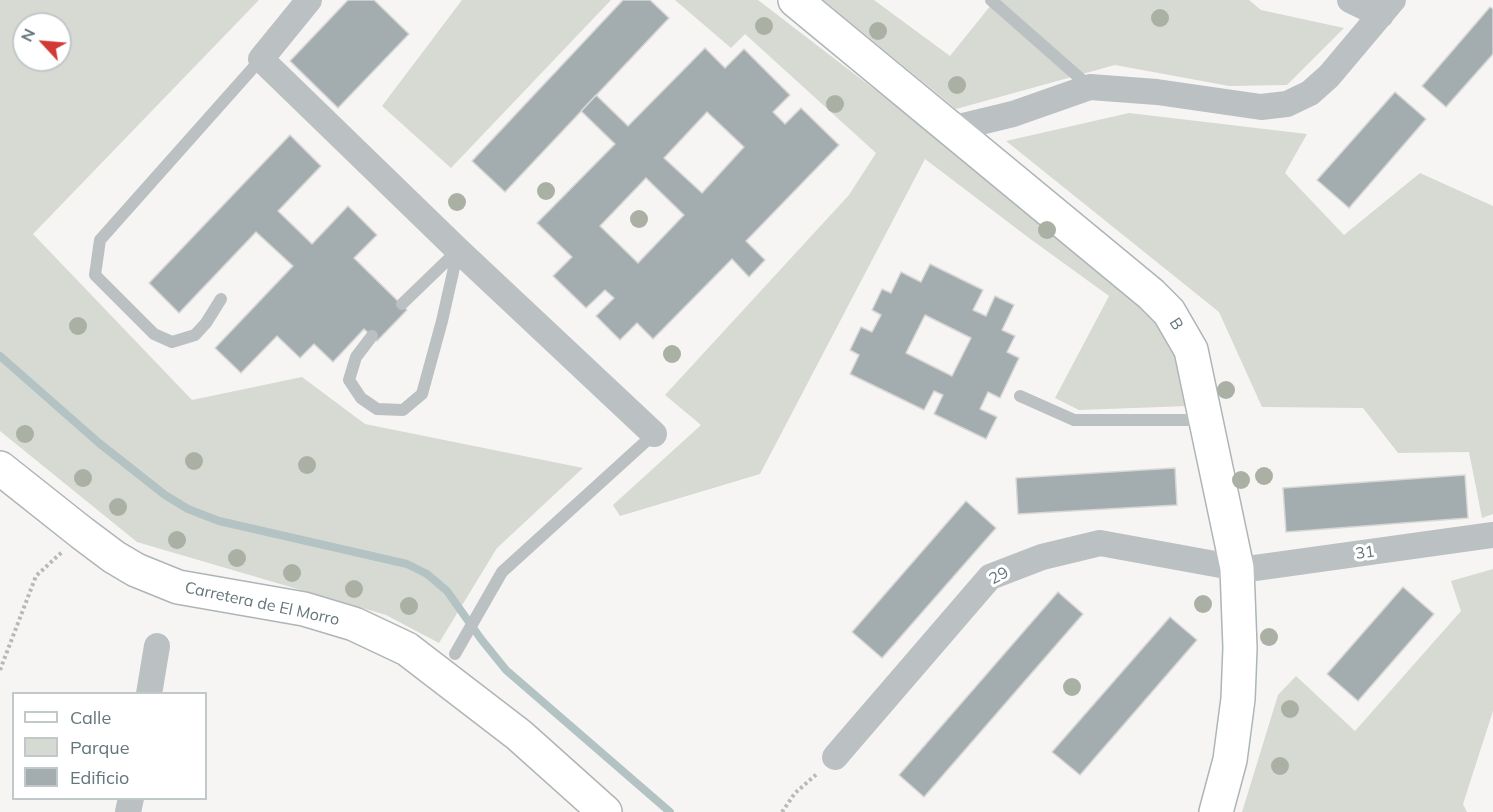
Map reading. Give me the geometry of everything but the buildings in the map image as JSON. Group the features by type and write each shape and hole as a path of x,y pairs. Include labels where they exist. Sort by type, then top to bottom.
{"street":[{"path":"309,0 261,59 458,250 654,434"},
{"name":"B","path":"795,0 1151,294 1169,312 1191,350 1237,568 1240,648 1238,699 1230,760 1216,812"},
{"path":"951,129 1013,114 1090,87 1157,92 1261,107 1287,104 1310,93 1329,76 1387,7 1350,0"},
{"name":"Carretera de El Morro","path":"0,468 82,533 136,570 178,587 304,609 354,624 407,649 519,735 605,812"},
{"name":"31","path":"1237,568 1255,568 1493,535"},
{"name":"29","path":"835,757 990,577 1041,557 1100,543 1237,568"},
{"path":"149,692 156,646"}],"lane":[{"path":"991,0 1090,87"},
{"path":"220,299 206,323 195,335 172,342 154,334 96,275 100,240 261,59"},
{"path":"402,304 458,250"},
{"path":"372,336 356,357 349,380 361,398 378,409 403,410 422,394 458,250"},
{"path":"1020,396 1074,420 1205,420"},
{"path":"455,654 502,572 654,434"}],"path":[{"path":"0,670 36,576 82,533"},
{"path":"782,812 795,793 835,757"}],"green space":[{"path":"0,0 259,0 33,234 192,400 302,377 365,424 583,468 497,548 439,643 386,615 137,542 0,431"},
{"path":"462,0 611,0 451,168 382,106"},
{"path":"675,0 758,0 1042,218 1145,304 1178,357 1188,406 1079,410 1055,398 1109,296 925,159 760,474 620,516 613,505 701,425 665,395 849,195 876,153 745,34 731,48"},
{"path":"823,0 874,0 950,56 995,0 1249,0 1261,10 1344,28 1287,85 1229,86 1115,65 956,109"},
{"path":"1129,113 1307,134 1285,173 1344,235 1420,173 1493,206 1493,514 1482,518 1469,452 1398,453 1363,408 1262,407 1219,312 1006,141"},
{"path":"1493,569 1493,711 1463,804 1467,812 1242,812 1278,695 1296,676 1355,731 1461,611 1451,581"}],"waterway":[{"path":"0,356 99,443 165,495 188,509 219,521 407,564 427,574 447,591 506,670 670,812"}]}
